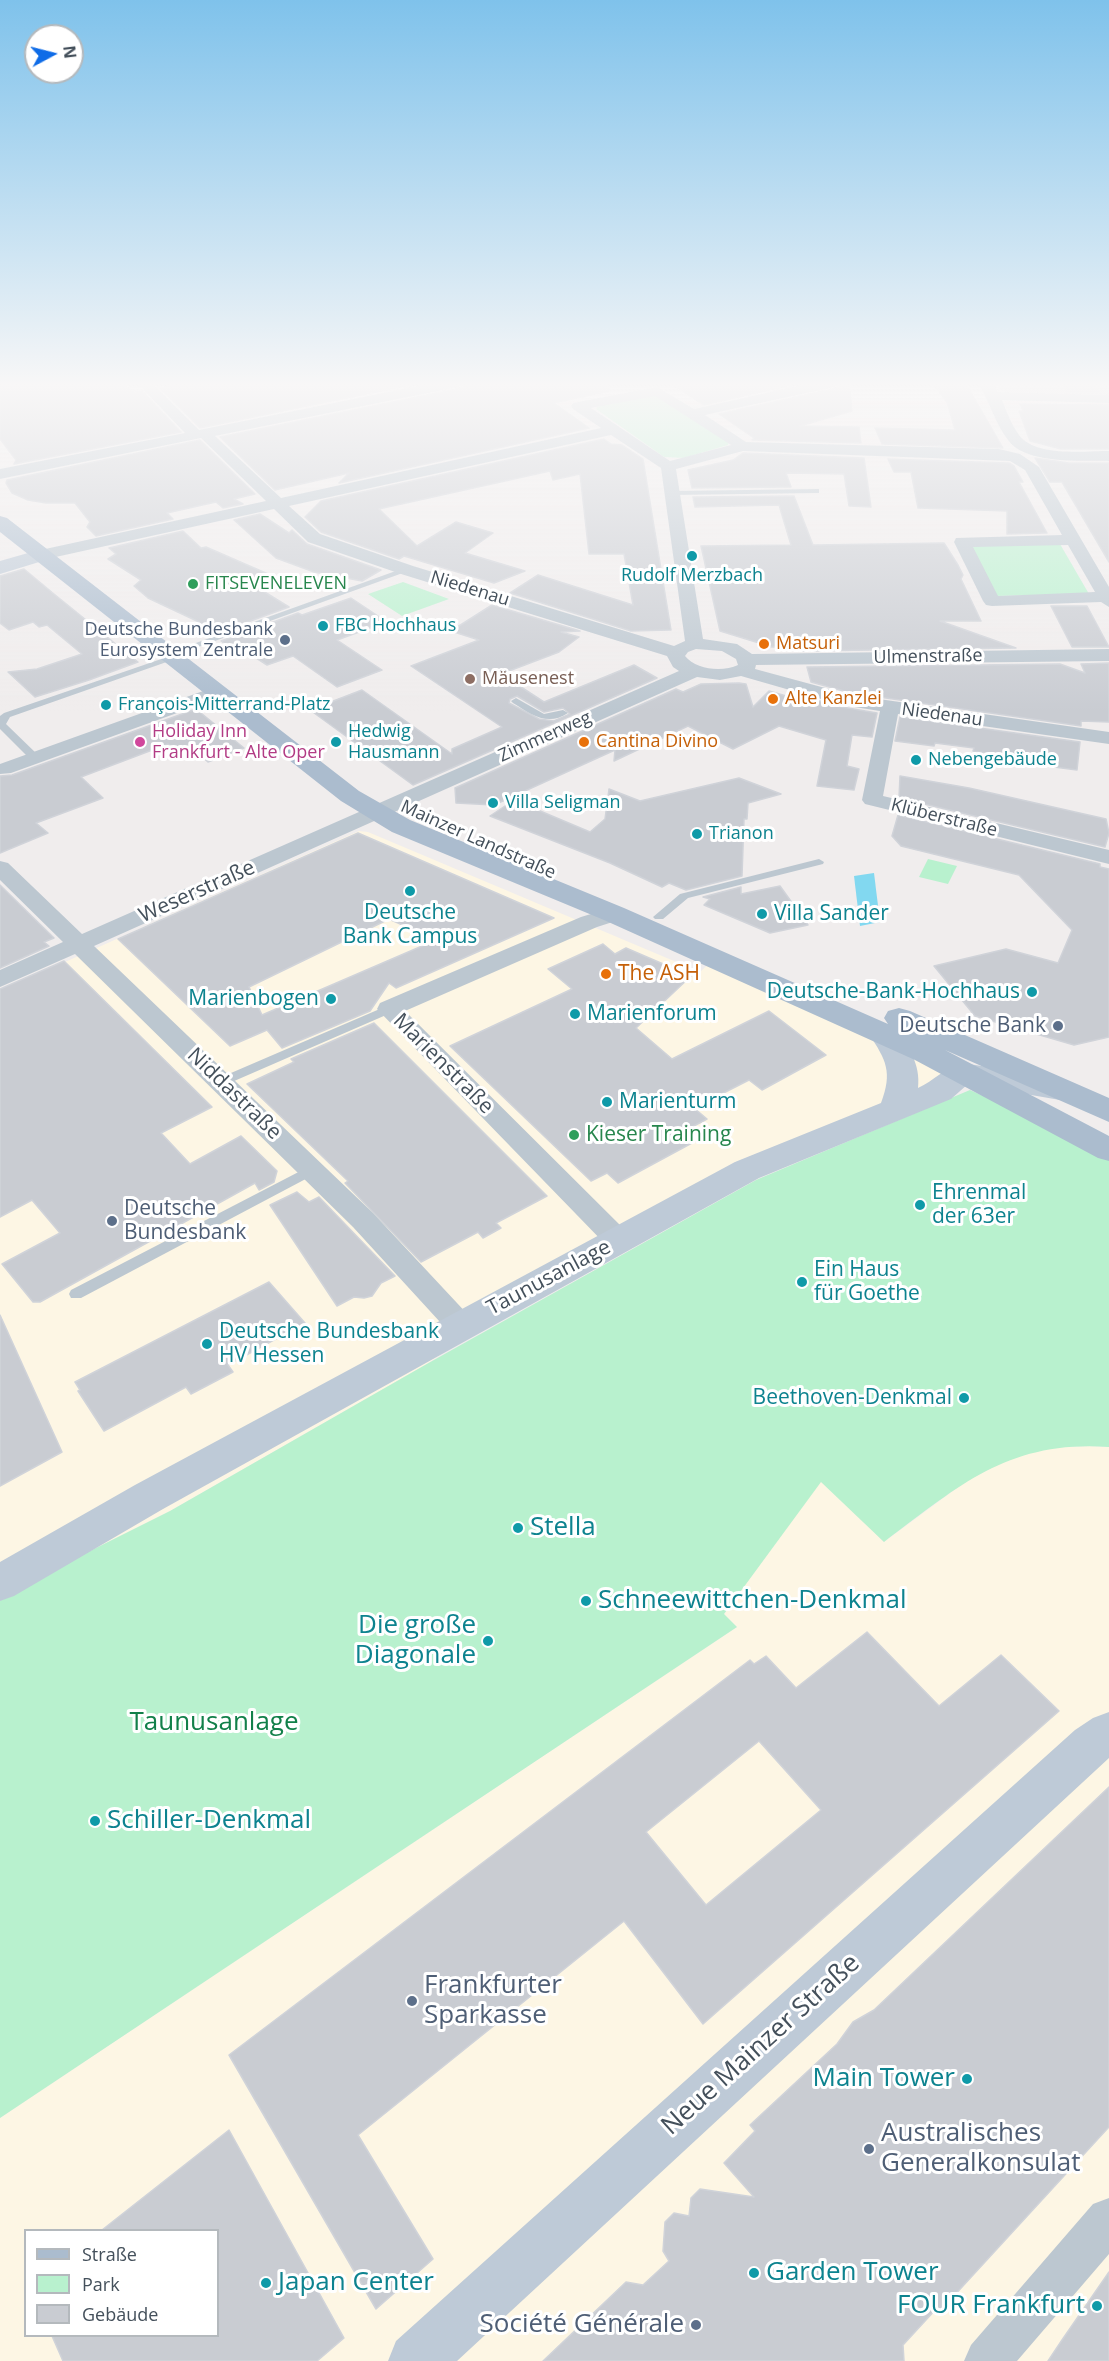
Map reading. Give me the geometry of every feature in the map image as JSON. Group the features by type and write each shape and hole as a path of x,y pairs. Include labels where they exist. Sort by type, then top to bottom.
{"main road":[{"name":"Mainzer Landstraße","path":"0,501 53,553"},
{"name":"Mainzer Landstraße","path":"0,522 80,566 180,653 217,692 350,796 452,833 659,917 943,1036 1060,1089"},
{"path":"0,568 53,553"},
{"name":"Mainzer Landstraße","path":"180,653 355,777 401,826 614,914 926,1053 962,1073"},
{"path":"884,1034 900,1056 904,1071 904,1086 894,1111"},
{"path":"943,1036 960,1058 962,1073"},
{"path":"962,1073 1060,1089 1109,1111"},
{"path":"962,1073 1109,1150"},
{"name":"Taunusanlage","path":"0,1583 149,1497 747,1170 940,1091 962,1073"},
{"name":"Neue Mainzer Straße","path":"442,2352 1066,1768 1109,1733"}],"street":[{"name":"Niedenau","path":"263,492 314,538 406,570 676,653"},
{"path":"53,553 330,492"},
{"path":"1045,492 1108,599 992,601 962,542 1073,540"},
{"path":"672,493 695,644"},
{"path":"695,671 679,663 676,653 682,648 695,644 732,648 745,665"},
{"name":"Ulmenstraße","path":"695,671 715,674 745,665 1109,655"},
{"name":"Niedenau","path":"745,665 849,701 1109,738"},
{"name":"Zimmerweg","path":"386,808 695,671"},
{"path":"4,769 217,692"},
{"name":"Klüberstraße","path":"890,707 872,800 1109,857"},
{"name":"Weserstraße","path":"0,979 386,808"},
{"name":"Niddastraße","path":"0,868 312,1170 398,1257 461,1326"},
{"name":"Marienstraße","path":"614,914 589,922 389,1009 619,1241"},
{"path":"987,2361 1109,2220"}],"lane":[{"path":"672,493 711,492"},
{"path":"35,758 1,725 7,715 406,570"},
{"path":"516,701 542,717 562,713"},
{"path":"659,917 684,896 819,862"},
{"path":"221,1082 389,1009"},
{"path":"76,1294 312,1170"}],"shaded area":[{"path":"359,831 368,832 700,972 713,960 962,1073 733,1163 425,1365 170,1511 0,1596 0,991"},
{"path":"1059,1447 1109,1447 1109,2361 0,2361 0,2118 737,1627 724,1614 821,1481 884,1542 965,1482 999,1464 1028,1453"}],"green space":[{"path":"1060,544 1089,594 996,596 971,546"},
{"path":"403,582 449,599 402,616 368,594"},
{"path":"928,859 957,866 948,884 919,877"},
{"name":"Taunusanlage","path":"970,1090 1109,1152 1109,1447 1073,1447 1042,1451 1013,1459 962,1485 884,1542 821,1482 724,1614 737,1627 0,2118 0,1596 170,1511 756,1180"}],"water":[{"path":"874,873 880,922 860,926 854,876"}],"building":[{"path":"253,492 255,494 234,499 243,504 223,508 216,502 167,513 173,519 96,536 87,527 90,522 75,503 46,503 28,500 12,493"},
{"path":"361,492 455,492 379,509 417,546 456,522 493,533 465,553 525,571 494,583 404,556 399,559 321,532 305,517 321,501"},
{"path":"582,492 648,492 671,630 631,631 510,593 538,575 633,605 624,554 589,554"},
{"path":"847,492 869,492 871,507 849,506"},
{"path":"915,492 1025,492 1047,533 1007,534 1007,511 918,508"},
{"path":"1068,492 1109,492 1109,562"},
{"path":"794,496 813,545 944,543 963,575 961,579 981,621 940,621 1016,648 803,651 802,647 772,647 720,631 701,546 791,545 779,505 695,507 693,497"},
{"path":"260,514 289,533 292,530 307,544 381,570 362,581 314,572 276,558 234,520"},
{"path":"183,531 201,548 206,547 268,574 255,586 289,607 212,635 197,624 199,622 148,598 134,586 141,580 108,559 116,554 109,548"},
{"path":"24,569 138,662 35,697 8,672 37,669 82,654 47,625 39,627 33,622 9,630 0,623 0,576"},
{"path":"351,598 387,622 337,640 382,670 337,687 293,656 267,665 250,654 242,657 221,641 298,613 302,615"},
{"path":"492,605 580,631 561,632 579,637 559,652 501,674 544,702 634,665 657,678 413,785 310,710 362,690 452,754 452,749 502,727 411,666 479,640 451,631","holes":["517,696 544,712 563,708 570,714 554,721 539,719 509,703 510,699"]},
{"path":"1051,606 1087,606 1109,647 1072,647"},
{"path":"1109,663 1109,722 1081,721 1081,726 851,693 811,682 807,667 1060,664 1085,673 1081,664"},
{"path":"701,684 746,684 753,707 769,691 817,705 816,700 877,713 872,737 852,735 847,766 859,769 854,790 817,786 826,740 779,726 733,749 688,726 614,761 615,750 494,805 456,803 455,788 676,689 683,692"},
{"path":"196,709 244,748 208,762 193,749 180,754 168,744 81,777 103,798 36,823 48,833 0,853 0,776 12,775"},
{"path":"900,717 1080,742 1077,770 1054,767 1054,760 1005,753 1005,756 973,751 974,748 935,743 934,746 895,741"},
{"path":"900,776 969,788 1106,819 1109,833 1105,847 899,798"},
{"path":"739,778 781,794 748,803 747,819 744,819 742,876 686,890 669,883 662,887 610,863 490,816 514,800 590,832 605,819 609,789 640,801"},
{"name":"Deutsche-Bank-Hochhaus","path":"898,815 1100,864 1100,867 1109,869 1109,1037 1074,1045 975,1016 934,966 1006,949 1058,963 1072,930 1019,875 901,846 892,836"},
{"path":"358,833 554,918 396,988 389,983 370,1011 282,1048 267,1030 230,1046 118,939","holes":["389,919 436,940 262,1015 249,987"]},
{"path":"0,885 54,938 44,942 49,946 0,968"},
{"name":"Villa Sander","path":"780,886 808,925 770,933 704,905 710,899 703,897 741,887 741,894"},
{"path":"603,944 615,954 626,948 691,976 636,1028 672,1059 769,1011 826,1055 762,1090 749,1080 694,1108 707,1119 692,1127 703,1137 618,1183 607,1173 591,1181 450,1046 572,989 548,969"},
{"path":"64,961 212,1107 161,1133 190,1164 241,1136 277,1171 274,1182 259,1190 255,1183 40,1302 33,1302 2,1264 60,1233 32,1200 0,1217 0,989"},
{"path":"374,1023 547,1196 496,1223 501,1228 483,1238 478,1232 421,1262 345,1183 348,1181 247,1084 294,1062 291,1059"},
{"name":"Deutsche Bundesbank HV Hessen","path":"297,1192 309,1202 319,1197 395,1276 381,1283 372,1296 354,1297 337,1306 270,1205"},
{"name":"Deutsche Bundesbank HV Hessen","path":"269,1282 305,1323 228,1365 233,1372 191,1394 186,1387 104,1431 78,1391 80,1390 75,1382"},
{"path":"0,1315 62,1452 0,1486"},
{"path":"867,1632 939,1706 1001,1655 1059,1711 703,2024 624,1921 358,2135 433,2259 376,2309 229,2055 750,1660 754,1664 766,1656 796,1688","holes":["759,1741 821,1810 706,1905 646,1832"]},
{"path":"1109,1787 1109,2127 940,2311 937,2308 903,2345 904,2361 543,2361 626,2282 643,2285 669,2261 663,2251 665,2222 674,2213 689,2216 691,2198 700,2189 754,2197 724,2163 755,2131 750,2125 837,2044 853,2022 874,2010"},
{"name":"Japan Center","path":"229,2130 344,2338 317,2361 63,2361 52,2337 219,2337 219,2229 103,2229"},
{"name":"FOUR Frankfurt","path":"1109,2272 1109,2361 1048,2361 1062,2340"}],"place":[{"name":"Rudolf Merzbach","path":"692,556"},
{"name":"FITSEVENELEVEN","path":"193,584"},
{"name":"FBC Hochhaus","path":"323,626"},
{"name":"Deutsche Bundesbank Eurosystem Zentrale","path":"285,640"},
{"name":"Matsuri","path":"764,644"},
{"name":"Mäusenest","path":"470,679"},
{"name":"Alte Kanzlei","path":"773,699"},
{"name":"François-Mitterrand-Platz","path":"106,705"},
{"name":"Holiday Inn Frankfurt - Alte Oper","path":"140,742"},
{"name":"Hedwig Hausmann","path":"336,742"},
{"name":"Cantina Divino","path":"584,742"},
{"name":"Nebengebäude","path":"916,760"},
{"name":"Villa Seligman","path":"493,803"},
{"name":"Trianon","path":"697,834"},
{"name":"Deutsche Bank Campus","path":"410,891"},
{"name":"Villa Sander","path":"762,914"},
{"name":"The ASH","path":"606,974"},
{"name":"Deutsche-Bank-Hochhaus","path":"1032,992"},
{"name":"Marienbogen","path":"331,999"},
{"name":"Marienforum","path":"575,1014"},
{"name":"Deutsche Bank","path":"1058,1026"},
{"name":"Marienturm","path":"607,1102"},
{"name":"Kieser Training","path":"574,1135"},
{"name":"Ehrenmal der 63er","path":"920,1205"},
{"name":"Deutsche Bundesbank","path":"112,1221"},
{"name":"Ein Haus für Goethe","path":"802,1282"},
{"name":"Deutsche Bundesbank HV Hessen","path":"207,1344"},
{"name":"Beethoven-Denkmal","path":"964,1398"},
{"name":"Stella","path":"518,1528"},
{"name":"Schneewittchen-Denkmal","path":"586,1601"},
{"name":"Die große Diagonale","path":"488,1641"},
{"name":"Schiller-Denkmal","path":"95,1821"},
{"name":"Frankfurter Sparkasse","path":"412,2001"},
{"name":"Main Tower","path":"967,2079"},
{"name":"Australisches Generalkonsulat","path":"869,2149"},
{"name":"Garden Tower","path":"754,2273"},
{"name":"Japan Center","path":"266,2283"},
{"name":"FOUR Frankfurt","path":"1097,2306"},
{"name":"Société Générale","path":"696,2325"}]}
